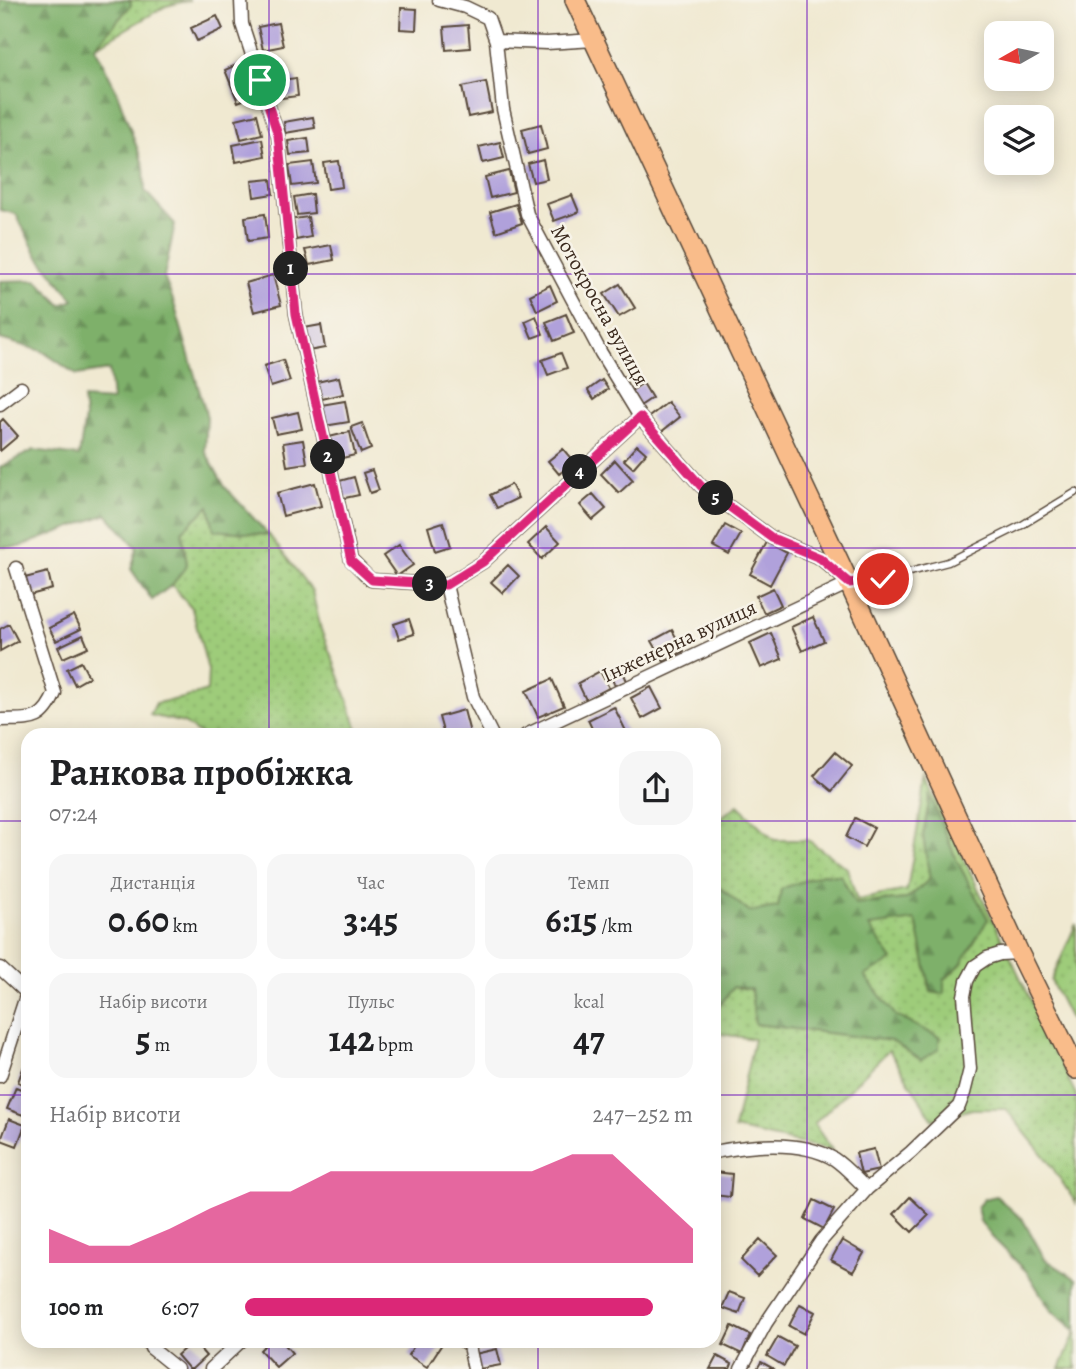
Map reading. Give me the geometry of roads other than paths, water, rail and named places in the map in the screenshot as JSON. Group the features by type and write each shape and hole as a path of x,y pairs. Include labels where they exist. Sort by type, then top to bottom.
{"main road":[{"path":"575,0 849,583 1018,953 1076,1069"}],"street":[{"path":"241,0 242,24 278,135 296,314 351,561 372,580 446,585 472,697 488,728"},
{"path":"439,0 465,6 488,19 496,41 547,43 594,40"},
{"name":"Мотокросна вулиця","path":"446,585 483,562 640,417 601,353 527,214 503,109 496,41"},
{"path":"0,404 21,388"},
{"path":"640,417 701,486 772,538 820,558 849,583"},
{"path":"0,720 36,718 49,707 55,692 16,568"},
{"name":"Інженерна вулиця","path":"541,728 849,583"},
{"path":"741,1369 766,1323 821,1241 867,1189 959,1106 970,1069 964,996 967,981 975,966 987,958 1018,953"},
{"path":"0,968 21,987"},
{"path":"0,1076 21,1014"},
{"path":"721,1151 748,1146 803,1147 833,1159 867,1189"},
{"path":"151,1348 177,1369"},
{"path":"211,1369 233,1348"},
{"path":"469,1348 474,1369"}],"lane":[{"path":"849,583 883,579 948,562 1022,525 1076,492"}]}
